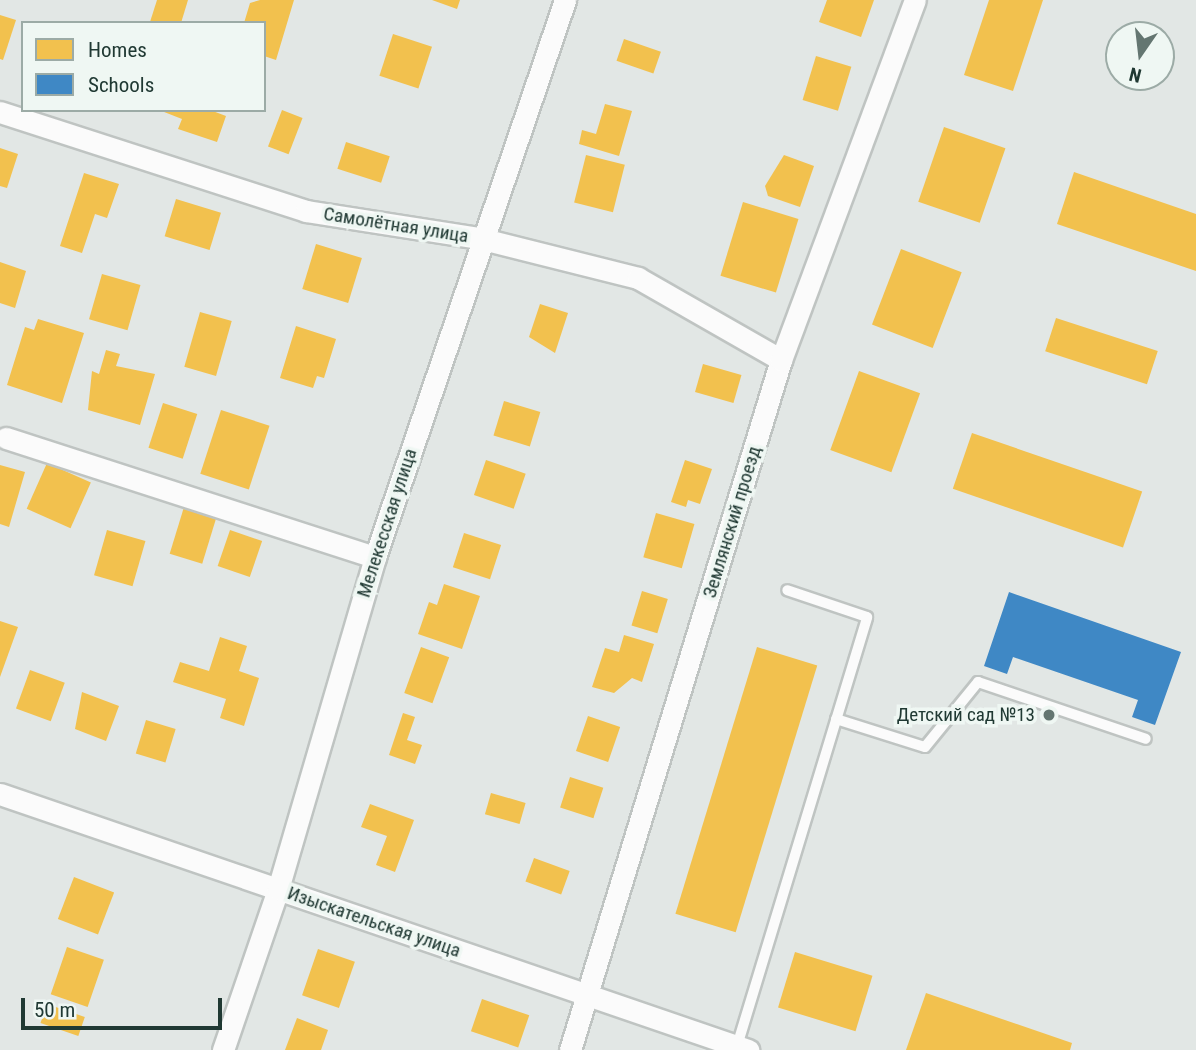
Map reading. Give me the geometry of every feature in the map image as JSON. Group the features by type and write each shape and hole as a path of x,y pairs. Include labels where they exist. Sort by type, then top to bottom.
{"street":[{"name":"Мелекесская улица","path":"223,1050 278,889 375,557 479,238 565,0"},
{"name":"Землянский проезд","path":"569,1050 588,997 782,360 915,0"},
{"name":"Самолётная улица","path":"0,112 306,211 479,238 638,278 782,360"},
{"path":"6,438 375,557"},
{"name":"Изыскательская улица","path":"0,794 743,1048"}],"lane":[{"path":"743,1048 867,617 787,590"},
{"path":"836,719 925,747 978,682 1146,739"}],"building: Homes":[{"path":"157,0 188,0 182,21 150,21"},
{"path":"260,0 294,0 276,60 266,57 266,21 245,21 250,3"},
{"path":"432,0 460,0 457,9"},
{"path":"827,0 874,0 861,37 819,22"},
{"path":"989,0 1043,0 1013,91 964,75"},
{"path":"0,15 16,20 3,60 0,59"},
{"path":"393,34 432,47 418,89 379,76"},
{"path":"624,39 661,52 653,73 617,61"},
{"path":"816,56 851,67 838,111 803,100"},
{"path":"605,104 632,111 619,156 579,144 582,130 596,134"},
{"path":"282,110 303,118 289,154 268,146"},
{"path":"164,112 215,112 226,116 217,142 178,129 182,119"},
{"path":"944,127 1005,148 980,223 918,202"},
{"path":"346,142 390,156 381,183 337,169"},
{"path":"0,148 18,154 7,188 0,186"},
{"path":"586,155 625,165 613,212 574,203"},
{"path":"784,155 814,166 800,207 768,196 765,186"},
{"path":"1074,172 1196,214 1196,271 1057,224"},
{"path":"84,173 119,184 107,218 95,214 82,253 60,246"},
{"path":"176,199 221,213 210,250 165,236"},
{"path":"743,202 798,219 776,293 720,276"},
{"path":"316,244 362,258 348,303 302,289"},
{"path":"901,249 962,272 933,348 872,325"},
{"path":"0,262 26,271 15,308 0,303"},
{"path":"102,274 140,285 127,330 89,319"},
{"path":"540,304 568,313 555,353 529,337"},
{"path":"200,312 232,321 216,376 184,367"},
{"path":"1056,318 1158,351 1147,384 1045,351"},
{"path":"38,319 84,333 62,403 7,385 25,327 34,330"},
{"path":"296,326 336,339 324,378 317,376 313,388 280,378"},
{"path":"106,350 120,354 116,366 155,374 140,425 88,410 92,371 99,374"},
{"path":"703,364 741,375 733,403 695,392"},
{"path":"859,371 920,393 891,472 830,450"},
{"path":"504,401 540,412 530,447 493,435"},
{"path":"163,403 197,414 183,459 148,448"},
{"path":"221,410 270,426 249,489 200,474"},
{"path":"972,433 1142,492 1123,547 953,489"},
{"path":"486,460 526,474 514,509 474,495"},
{"path":"685,460 712,469 700,504 688,500 686,507 671,502"},
{"path":"47,463 91,483 71,528 27,509"},
{"path":"0,465 25,472 9,527 0,524"},
{"path":"184,507 217,517 202,564 170,554"},
{"path":"656,513 694,524 682,568 643,557"},
{"path":"107,530 145,541 132,586 94,575"},
{"path":"230,530 262,541 250,577 218,566"},
{"path":"464,533 501,545 490,579 453,567"},
{"path":"444,584 480,596 462,649 418,634 429,602 437,605"},
{"path":"642,591 668,599 657,633 631,625"},
{"path":"0,621 18,627 0,677"},
{"path":"624,635 654,644 642,682 632,678 614,693 592,687 605,648 619,652"},
{"path":"220,637 247,646 239,671 259,678 244,726 220,718 226,699 173,682 180,662 209,671"},
{"path":"421,647 449,657 432,703 404,693"},
{"path":"757,647 817,665 736,932 675,914"},
{"path":"30,670 65,683 51,721 16,709"},
{"path":"82,692 119,706 106,741 75,729"},
{"path":"403,713 415,717 407,740 422,745 415,764 389,755"},
{"path":"588,716 620,727 608,762 576,751"},
{"path":"146,720 176,729 165,763 136,753"},
{"path":"570,777 603,788 593,818 560,807"},
{"path":"491,793 526,803 520,824 485,814"},
{"path":"370,804 414,820 395,872 376,865 387,836 361,827"},
{"path":"534,858 570,871 561,894 525,881"},
{"path":"74,877 114,892 98,934 58,919"},
{"path":"67,947 104,960 88,1007 51,994"},
{"path":"318,949 355,962 339,1008 302,995"},
{"path":"795,952 872,976 856,1031 778,1007"},
{"path":"926,993 1072,1043 1070,1050 906,1050"},
{"path":"482,999 529,1015 518,1047 471,1031"},
{"path":"47,1004 85,1017 78,1036 40,1023"},
{"path":"297,1018 328,1030 321,1050 285,1050"}],"building: Schools":[{"path":"1009,592 1181,652 1155,725 1132,717 1138,700 1013,657 1007,674 984,666"}],"place":[{"name":"Детский сад №13","path":"1049,715"}]}
